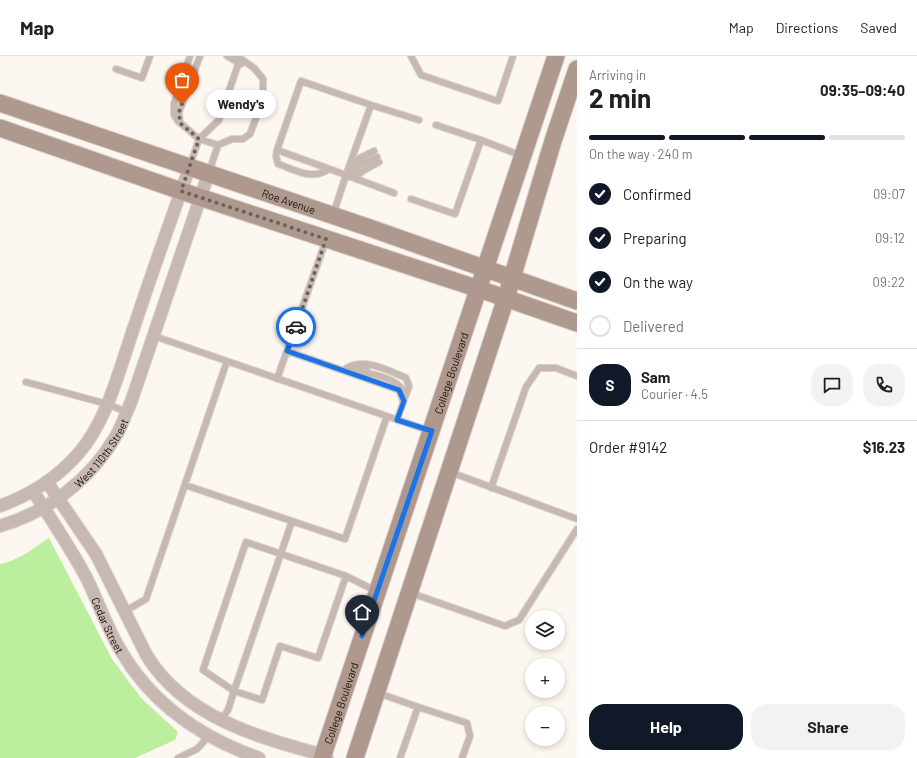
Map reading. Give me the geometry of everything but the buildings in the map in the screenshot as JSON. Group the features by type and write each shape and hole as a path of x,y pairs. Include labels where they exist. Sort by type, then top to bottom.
{"main road":[{"name":"College Boulevard","path":"324,757 377,592 524,156 556,56"},
{"path":"355,758 411,593 513,278 553,141 577,69"},
{"name":"Roe Avenue","path":"0,103 189,169 370,228 577,301"},
{"path":"0,128 181,191 479,289 577,323"},
{"path":"292,228 307,223 317,226 323,224 333,216"},
{"path":"326,239 333,232 341,230 355,236 363,235 370,228"}],"street":[{"name":"West 110th Street","path":"0,506 33,491 61,472 79,453 95,429 107,404 189,169"},
{"name":"West 110th Street","path":"0,526 44,508 81,480 100,460 116,435 127,412 154,336 208,175"},
{"path":"133,330 154,336"},
{"name":"Cedar Street","path":"47,482 59,497 96,554 146,656 162,677 172,687 199,709 220,721 324,757"},
{"name":"Cedar Street","path":"33,491 86,577 120,650 134,671 151,692 171,711 208,737 233,749 259,758"},
{"path":"208,737 220,721"}],"lane":[{"path":"116,69 142,78 150,56"},
{"path":"190,56 174,104 174,115 180,123 199,139 218,145 232,139 243,139 250,134 262,99 263,79 259,74 239,59 227,56"},
{"path":"180,123 179,112 200,56"},
{"path":"411,56 421,74 498,101 513,56"},
{"path":"189,169 199,139 219,120 239,59"},
{"path":"329,169 319,176 310,175 278,164 276,156 277,150 300,81 419,120"},
{"path":"333,216 348,176 371,104"},
{"path":"437,126 482,140 524,156"},
{"path":"440,133 448,129"},
{"path":"411,199 455,214 482,140"},
{"path":"208,175 218,145"},
{"path":"277,150 394,193"},
{"path":"348,176 358,159 377,157 361,172 356,179"},
{"path":"278,379 326,239"},
{"path":"154,336 432,431"},
{"path":"287,351 399,390 405,397"},
{"path":"124,612 146,599 227,361"},
{"path":"344,370 350,365 363,363 400,376 408,381 405,397 397,420"},
{"path":"491,488 526,387 539,368 556,368 577,376"},
{"path":"26,382 107,404 127,412"},
{"path":"184,485 345,539 387,416"},
{"path":"450,472 577,519"},
{"path":"220,721 228,710 292,521"},
{"path":"411,593 505,626 519,620 577,529"},
{"path":"346,576 318,658 280,646 262,700 234,691 203,670 246,542 346,576 377,592"},
{"path":"377,693 467,723 470,736 462,758"},
{"path":"400,758 418,707"},
{"path":"178,758 197,748 208,737"}],"green space":[{"path":"49,538 112,659 141,698 178,732 175,740 135,758 0,758 0,564 19,557"}],"way so far":[{"path":"182,104 179,112 180,123 199,139 181,191 326,239 296,327"}],"place":[{"name":"Wendy's","path":"182,104"}],"route":[{"path":"296,327 287,351 399,390 402,393 404,401 397,420 432,431 362,636"}]}
